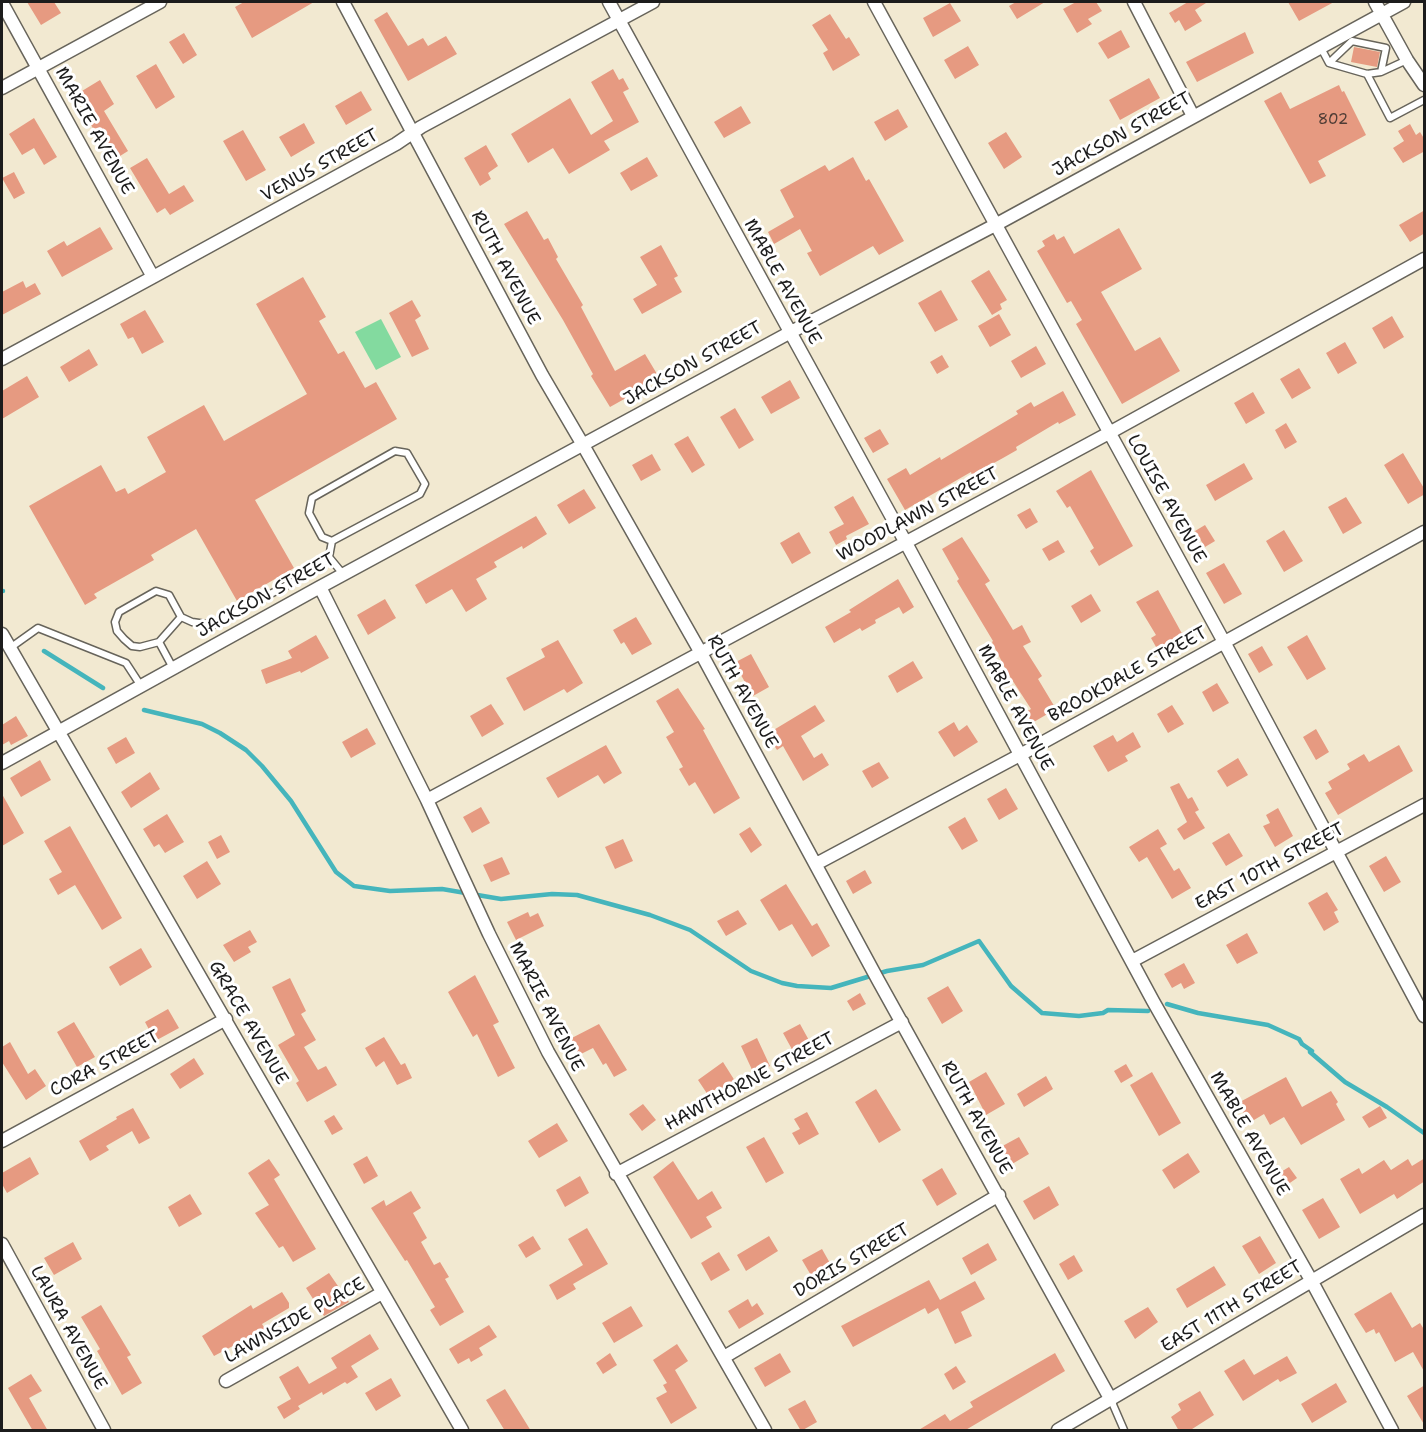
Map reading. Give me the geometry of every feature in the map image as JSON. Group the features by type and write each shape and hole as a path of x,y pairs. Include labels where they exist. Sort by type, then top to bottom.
{"street":[{"path":"2,88 160,2"},
{"name":"RUTH AVENUE","path":"343,2 542,375 701,653 878,980 1111,1400"},
{"name":"MABLE AVENUE","path":"609,2 1132,961 1311,1280 1392,1431"},
{"name":"VENUS STREET","path":"2,359 653,2"},
{"name":"LOUISE AVENUE","path":"874,2 997,224 1425,1016"},
{"path":"1134,2 1193,116"},
{"path":"1375,2 1407,60 1425,85"},
{"name":"JACKSON STREET","path":"2,763 320,586 789,333 997,224 1404,2"},
{"name":"MARIE AVENUE","path":"2,3 153,278"},
{"name":"WOODLAWN STREET","path":"427,800 1109,433 1425,259"},
{"name":"BROOKDALE STREET","path":"816,864 1020,755 1425,532"},
{"name":"MARIE AVENUE","path":"320,586 427,800 548,1052 765,1431"},
{"name":"GRACE AVENUE","path":"2,634 462,1431"},
{"name":"EAST 10TH STREET","path":"1132,961 1425,805"},
{"name":"CORA STREET","path":"2,1141 226,1019"},
{"name":"HAWTHORNE STREET","path":"616,1174 902,1022"},
{"name":"DORIS STREET","path":"724,1357 999,1195"},
{"name":"EAST 11TH STREET","path":"1058,1431 1311,1280 1425,1215"},
{"name":"LAURA AVENUE","path":"2,1244 104,1431"},
{"name":"LAWNSIDE PLACE","path":"226,1381 382,1293"}],"lane":[{"path":"1329,63 1352,41 1386,48 1381,72"},
{"path":"1322,48 1329,63 1367,74 1381,72 1407,60"},
{"path":"1367,74 1390,118 1425,100"},
{"path":"395,451 407,453 425,484 420,494 332,541 322,537 309,513 312,498 395,451"},
{"path":"181,617 159,642 141,647 132,645 117,631 115,622 119,612 156,591 169,595 181,617 192,622 213,625 315,570 329,557 332,541"},
{"path":"329,557 343,574"},
{"path":"9,648 38,628 126,663 141,686"},
{"path":"159,642 173,668"},
{"path":"1111,1400 1124,1431"}],"green space":[{"path":"381,319 401,357 376,370 355,332"}],"building":[{"path":"27,2 54,2 61,13 41,25"},
{"path":"244,2 314,2 252,38 235,7"},
{"path":"1016,2 1045,2 1017,19 1009,6"},
{"path":"1076,2 1096,2 1102,11 1088,19 1092,24 1077,33 1063,9"},
{"path":"1188,2 1206,3 1195,10 1202,21 1185,31 1179,20 1175,23 1169,13"},
{"path":"1288,2 1334,2 1299,21"},
{"path":"950,3 961,21 933,37 923,18"},
{"path":"387,12 408,46 423,38 428,46 446,36 457,54 408,81 374,20"},
{"path":"830,14 846,39 849,37 860,55 833,71 823,53 828,50 812,25"},
{"path":"1121,30 1130,47 1108,59 1098,43"},
{"path":"1245,32 1254,53 1197,82 1186,62"},
{"path":"184,33 197,55 183,64 169,42"},
{"path":"968,46 979,65 955,79 944,60"},
{"path":"1354,47 1380,52 1377,67 1351,62"},
{"path":"156,64 175,97 156,109 136,76"},
{"path":"613,69 619,80 623,78 629,89 623,92 639,122 604,141 610,150 569,174 553,148 528,163 511,134 570,98 591,135 613,121 591,82"},
{"path":"1149,78 1160,98 1120,120 1109,100"},
{"path":"100,80 114,104 104,111 128,151 112,161 87,118 90,116 77,94"},
{"path":"1339,85 1366,135 1318,161 1326,176 1310,184 1264,101 1281,92 1290,109"},
{"path":"361,91 372,110 346,125 335,106"},
{"path":"741,106 751,123 724,138 714,122"},
{"path":"898,109 908,127 885,141 874,122"},
{"path":"34,118 57,157 44,165 34,148 22,155 9,134"},
{"path":"304,123 315,143 291,157 279,137"},
{"path":"1410,124 1416,135 1420,132 1425,140 1425,151 1403,163 1393,148 1404,141 1398,131"},
{"path":"243,130 266,170 246,181 223,141"},
{"path":"1006,132 1022,157 1004,169 988,143"},
{"path":"486,145 498,166 488,173 491,179 480,186 464,158"},
{"path":"647,157 658,176 631,191 620,173"},
{"path":"853,157 866,181 869,179 904,241 879,255 873,246 820,276 807,253 812,251 800,229 774,244 768,232 794,217 780,190 825,165 829,171"},
{"path":"147,158 169,194 184,185 194,201 170,215 165,208 157,213 130,168"},
{"path":"14,172 25,193 14,199 2,178"},
{"path":"1425,210 1425,233 1410,242 1399,225"},
{"path":"527,211 544,240 548,238 558,257 556,259 583,305 581,307 615,371 645,354 660,379 610,407 591,376 593,374 563,320 504,224"},
{"path":"100,227 113,249 62,277 47,251 64,241 67,246"},
{"path":"1119,228 1142,269 1101,292 1135,351 1160,337 1180,371 1122,404 1076,324 1082,320 1071,301 1067,303 1037,251 1045,246 1042,241 1054,234 1057,240 1064,236 1074,254"},
{"path":"661,245 678,276 674,278 682,292 642,314 633,299 657,285 640,257"},
{"path":"989,270 1007,300 1000,304 1002,309 992,315 971,281"},
{"path":"303,277 326,317 319,321 338,354 344,351 365,388 376,382 397,419 255,500 294,568 237,601 196,529 151,555 154,560 94,594 97,598 85,605 29,506 101,465 116,492 125,488 128,494 166,472 147,437 204,405 224,441 307,394 256,304"},
{"path":"23,281 26,288 35,283 41,294 2,315 2,292"},
{"path":"941,290 958,320 935,332 918,303"},
{"path":"412,300 421,316 415,320 429,349 412,357 389,313"},
{"path":"145,310 164,342 142,354 133,337 128,339 120,324"},
{"path":"999,314 1011,335 990,347 978,326"},
{"path":"1392,316 1404,337 1384,349 1372,328"},
{"path":"1345,342 1357,363 1338,374 1326,353"},
{"path":"1036,346 1046,364 1021,378 1011,361"},
{"path":"89,349 98,365 69,382 60,367"},
{"path":"942,355 949,367 937,374 930,362"},
{"path":"1299,368 1311,388 1292,399 1280,379"},
{"path":"27,376 39,397 2,419 2,391"},
{"path":"790,380 800,398 771,414 761,397"},
{"path":"1063,391 1076,415 1059,424 1058,422 1016,447 1017,450 972,475 971,472 905,510 887,479 906,468 910,475 940,457 941,460 1018,414 1016,411 1031,402 1034,407"},
{"path":"1253,392 1265,413 1246,424 1234,403"},
{"path":"735,408 754,440 739,449 720,417"},
{"path":"1286,423 1297,442 1285,449 1275,430"},
{"path":"880,429 889,444 873,453 864,438"},
{"path":"688,436 705,465 692,473 674,444"},
{"path":"1403,453 1425,490 1425,494 1408,504 1384,465"},
{"path":"652,454 661,470 641,481 632,465"},
{"path":"1244,463 1253,479 1215,501 1206,485"},
{"path":"1091,470 1133,546 1099,566 1090,551 1094,548 1070,506 1067,508 1056,491"},
{"path":"584,489 596,508 569,524 557,505"},
{"path":"853,496 869,524 846,536 847,539 836,545 829,532 844,524 834,507"},
{"path":"1346,497 1362,523 1343,534 1328,507"},
{"path":"1030,508 1038,522 1026,529 1017,515"},
{"path":"536,516 547,534 523,549 522,546 494,562 497,567 476,579 487,599 466,612 452,589 426,604 415,585"},
{"path":"1205,525 1215,541 1205,547 1195,531"},
{"path":"1284,530 1303,561 1284,572 1266,541"},
{"path":"799,532 811,553 792,564 780,543"},
{"path":"962,537 990,581 985,584 1013,630 1022,625 1031,642 1023,646 1042,676 1038,679 1056,709 1032,723 1026,712 1031,709 1007,672 993,641 957,581 959,579 942,549"},
{"path":"1058,540 1065,552 1049,561 1042,549"},
{"path":"1224,563 1242,594 1224,604 1206,573"},
{"path":"898,579 914,607 903,614 899,607 875,620 876,623 862,631 860,628 834,643 825,627"},
{"path":"1158,590 1185,639 1160,654 1151,638 1156,635 1136,602"},
{"path":"1091,594 1101,611 1081,623 1071,606"},
{"path":"385,599 396,618 368,635 357,615"},
{"path":"636,617 652,644 632,655 624,642 621,644 613,630"},
{"path":"316,635 329,658 301,673 300,671 266,684 261,670 292,658 288,651"},
{"path":"1307,635 1326,669 1307,680 1287,647"},
{"path":"558,640 583,683 567,693 564,689 524,711 506,678 545,657 541,649"},
{"path":"1262,646 1273,665 1259,673 1248,654"},
{"path":"751,654 769,687 753,696 734,663"},
{"path":"913,661 923,678 897,693 888,676"},
{"path":"1217,683 1229,703 1213,712 1202,692"},
{"path":"678,688 705,729 703,730 740,798 714,814 695,782 689,786 679,769 683,767 666,737 674,732 656,701"},
{"path":"491,704 504,724 482,737 470,716"},
{"path":"815,705 825,721 801,736 814,758 822,753 829,765 803,781 783,746 777,750 767,734"},
{"path":"1172,705 1184,724 1168,733 1157,714"},
{"path":"16,716 28,736 11,745 9,741 2,745 2,725"},
{"path":"954,722 959,731 967,725 978,742 954,757 938,732"},
{"path":"367,728 376,744 351,758 342,742"},
{"path":"1316,729 1329,752 1316,760 1303,737"},
{"path":"1133,732 1141,747 1125,756 1128,761 1108,772 1093,746 1113,735 1117,742"},
{"path":"126,737 135,753 116,764 107,748"},
{"path":"606,745 622,773 604,784 598,775 558,798 546,778"},
{"path":"1399,745 1413,771 1338,815 1325,793 1332,789 1328,782 1350,769 1347,764 1364,754 1369,762"},
{"path":"1238,758 1248,775 1227,787 1217,771"},
{"path":"40,760 51,780 21,797 10,778"},
{"path":"879,762 889,778 872,788 862,771"},
{"path":"150,772 160,789 131,808 121,792"},
{"path":"1179,783 1188,799 1192,797 1199,810 1195,812 1205,828 1184,840 1177,829 1187,822 1170,787"},
{"path":"1006,788 1018,809 999,820 987,799"},
{"path":"2,794 24,833 2,846"},
{"path":"481,807 490,823 472,833 463,817"},
{"path":"1278,808 1293,836 1275,847 1263,826 1270,823 1266,815"},
{"path":"167,814 184,842 165,853 159,844 154,847 143,829"},
{"path":"965,817 978,841 962,850 948,827"},
{"path":"70,826 122,918 102,930 75,885 58,895 49,879 62,872 44,841"},
{"path":"750,827 762,845 751,853 739,834"},
{"path":"1158,829 1167,844 1160,848 1174,871 1179,868 1191,888 1172,899 1147,857 1139,862 1129,847"},
{"path":"1229,833 1243,856 1226,866 1212,843"},
{"path":"221,835 230,852 217,859 208,842"},
{"path":"623,839 633,861 615,869 605,847"},
{"path":"1386,856 1401,882 1384,892 1369,866"},
{"path":"502,857 510,874 491,882 483,865"},
{"path":"207,861 221,884 197,899 183,876"},
{"path":"865,870 872,883 853,894 846,881"},
{"path":"786,884 812,926 817,923 830,946 812,957 792,924 779,931 760,900"},
{"path":"1327,892 1338,910 1334,912 1339,922 1324,931 1308,903"},
{"path":"738,910 747,924 726,936 717,921"},
{"path":"528,912 530,917 538,913 544,926 516,940 507,922"},
{"path":"250,930 257,942 248,947 251,952 234,962 223,945"},
{"path":"1247,933 1258,953 1237,964 1226,945"},
{"path":"141,948 152,967 120,986 109,967"},
{"path":"1184,963 1195,983 1184,989 1181,983 1172,988 1164,974"},
{"path":"475,975 499,1022 493,1025 515,1068 498,1077 477,1034 473,1037 448,992"},
{"path":"290,978 306,1011 301,1014 316,1040 304,1047 318,1070 326,1066 337,1085 307,1102 296,1083 299,1081 278,1045 295,1035 272,987"},
{"path":"948,986 963,1011 942,1024 927,998"},
{"path":"860,993 866,1004 853,1011 847,1001"},
{"path":"168,1009 179,1028 155,1041 145,1022"},
{"path":"74,1022 95,1057 77,1067 57,1032"},
{"path":"599,1024 627,1070 614,1077 606,1063 603,1065 593,1048 575,1057 566,1041"},
{"path":"800,1024 811,1044 794,1053 783,1033"},
{"path":"384,1037 401,1065 405,1063 412,1078 397,1085 384,1061 376,1067 365,1048"},
{"path":"757,1038 770,1066 754,1074 741,1046"},
{"path":"10,1042 28,1074 35,1069 46,1086 26,1100 2,1062 2,1047"},
{"path":"194,1058 204,1074 180,1089 170,1074"},
{"path":"723,1062 735,1081 718,1092 716,1089 708,1095 698,1080"},
{"path":"1126,1064 1133,1076 1121,1083 1114,1071"},
{"path":"986,1072 1005,1104 986,1115 969,1082"},
{"path":"1152,1072 1181,1123 1159,1136 1130,1085"},
{"path":"1046,1076 1053,1089 1024,1107 1017,1094"},
{"path":"1286,1077 1302,1107 1331,1091 1345,1120 1301,1145 1284,1117 1270,1125 1264,1114 1249,1123 1238,1103"},
{"path":"876,1089 901,1130 879,1143 855,1102"},
{"path":"643,1104 656,1120 642,1131 629,1114"},
{"path":"1380,1106 1387,1118 1369,1128 1362,1117"},
{"path":"133,1108 150,1138 139,1144 132,1131 106,1146 109,1150 90,1161 79,1141"},
{"path":"807,1112 819,1134 799,1145 792,1133 800,1129 794,1119"},
{"path":"334,1115 343,1129 332,1135 324,1121"},
{"path":"557,1123 568,1141 539,1158 528,1141"},
{"path":"764,1137 784,1173 766,1183 746,1147"},
{"path":"1019,1137 1029,1154 1007,1167 997,1149"},
{"path":"1188,1153 1200,1172 1174,1189 1162,1170"},
{"path":"367,1156 378,1176 364,1184 353,1164"},
{"path":"30,1157 39,1174 7,1193 2,1184 2,1173"},
{"path":"1425,1158 1425,1181 1397,1199 1394,1194 1360,1214 1340,1179 1359,1168 1362,1174 1384,1160 1391,1170 1408,1159 1412,1166"},
{"path":"269,1159 280,1175 274,1179 316,1249 293,1262 283,1246 279,1248 255,1213 269,1205 248,1173"},
{"path":"673,1161 698,1200 712,1191 722,1208 706,1217 712,1227 691,1239 653,1177"},
{"path":"1289,1167 1297,1178 1284,1187 1276,1175"},
{"path":"942,1168 957,1194 937,1206 922,1180"},
{"path":"580,1176 589,1193 565,1207 556,1190"},
{"path":"1049,1186 1059,1205 1034,1220 1023,1201"},
{"path":"411,1191 421,1208 413,1213 427,1238 421,1242 434,1265 440,1262 449,1277 445,1279 464,1312 440,1326 430,1310 435,1307 407,1260 405,1261 371,1208 384,1200 386,1206"},
{"path":"190,1194 202,1214 179,1227 168,1207"},
{"path":"1323,1198 1340,1227 1319,1239 1302,1210"},
{"path":"587,1228 608,1264 573,1284 576,1289 557,1300 549,1285 583,1265 568,1239"},
{"path":"533,1236 541,1249 526,1258 518,1245"},
{"path":"769,1236 778,1251 746,1271 737,1255"},
{"path":"1260,1236 1276,1263 1259,1274 1242,1246"},
{"path":"73,1242 82,1259 54,1275 44,1258"},
{"path":"988,1243 997,1260 971,1275 962,1258"},
{"path":"822,1249 831,1265 812,1277 802,1260"},
{"path":"719,1252 730,1270 711,1281 701,1263"},
{"path":"1074,1255 1083,1271 1068,1280 1059,1264"},
{"path":"1214,1266 1226,1285 1187,1308 1176,1289"},
{"path":"329,1273 349,1302 324,1316 306,1288"},
{"path":"929,1280 940,1300 975,1281 985,1299 961,1312 972,1336 955,1344 938,1308 928,1314 925,1308 853,1347 841,1326"},
{"path":"282,1292 289,1303 289,1308 262,1324 265,1329 214,1356 202,1336 251,1305 253,1309"},
{"path":"1391,1292 1412,1328 1420,1323 1425,1331 1425,1373 1413,1352 1395,1362 1379,1332 1376,1334 1374,1329 1366,1333 1354,1314"},
{"path":"748,1299 752,1307 757,1303 764,1314 739,1329 728,1311"},
{"path":"101,1305 131,1355 127,1357 142,1383 122,1395 97,1351 100,1349 81,1317"},
{"path":"631,1306 643,1326 614,1343 602,1323"},
{"path":"1148,1307 1158,1322 1135,1339 1124,1321"},
{"path":"489,1325 497,1337 479,1348 483,1355 471,1362 469,1358 458,1364 449,1349"},
{"path":"370,1334 379,1349 351,1366 358,1377 323,1395 322,1392 298,1406 300,1409 284,1419 277,1407 291,1399 279,1377 298,1366 309,1384 337,1368 331,1358"},
{"path":"677,1344 688,1361 675,1370 697,1408 671,1424 656,1398 667,1392 663,1385 667,1383 653,1360"},
{"path":"610,1353 617,1365 603,1374 596,1363"},
{"path":"780,1353 791,1372 765,1387 754,1368"},
{"path":"1055,1353 1065,1371 964,1431 917,1431 945,1414 950,1421 973,1407 970,1402"},
{"path":"1287,1356 1297,1373 1280,1382 1278,1379 1243,1401 1224,1371 1244,1359 1254,1375"},
{"path":"956,1366 966,1382 953,1390 944,1374"},
{"path":"31,1374 42,1391 29,1398 48,1431 33,1431 8,1388"},
{"path":"391,1378 401,1396 376,1411 365,1393"},
{"path":"1336,1383 1347,1402 1312,1423 1301,1404"},
{"path":"1425,1385 1425,1426 1407,1396"},
{"path":"505,1389 531,1431 505,1431 486,1400"},
{"path":"1200,1391 1214,1415 1189,1431 1179,1431 1171,1417 1181,1410 1178,1404"},
{"path":"805,1400 817,1422 801,1431 788,1409"}],"waterway":[{"path":"44,651 103,688"},
{"path":"144,710 202,724 246,750 291,801 336,872 354,886 390,891 442,889 501,899 552,894 577,895 650,915 690,930 751,971 797,986 831,988 887,971 923,965 979,941 1011,986 1042,1013 1079,1016 1103,1013 1108,1010 1148,1011"},
{"path":"1167,1004 1198,1013 1268,1025 1299,1039 1312,1051 1310,1052 1345,1082 1424,1133"}]}
